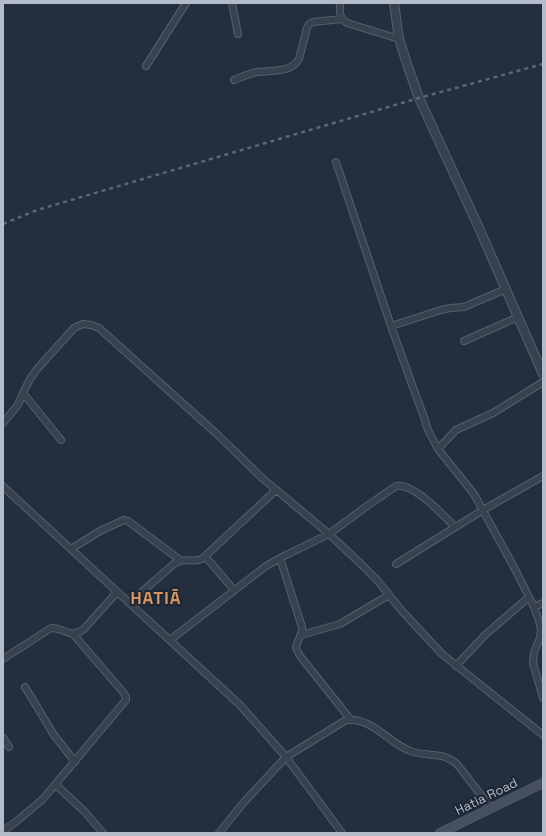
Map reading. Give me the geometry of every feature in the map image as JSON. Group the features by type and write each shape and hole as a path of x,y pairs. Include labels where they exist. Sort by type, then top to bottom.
{"main road":[{"name":"Hatia Road","path":"440,833 543,783"}],"street":[{"path":"146,66 186,3"},
{"path":"232,3 238,34"},
{"path":"340,3 340,16 347,23 398,39"},
{"path":"394,3 398,39 419,98 479,228 543,374"},
{"path":"234,80 257,72 282,70 293,66 299,59 309,24 313,22 342,19"},
{"path":"336,162 391,326 428,430 438,448 474,494 534,607 541,629 540,638 534,652 533,662 543,698"},
{"path":"391,326 441,310 464,307 506,290"},
{"path":"464,341 518,317"},
{"path":"3,423 18,405 30,379 37,369 74,328 83,324 99,328 219,436 262,478 329,534 362,565 442,654 543,735"},
{"path":"438,448 456,430 494,413 543,382"},
{"path":"23,393 61,440"},
{"path":"396,564 483,510 543,476"},
{"path":"3,486 6,494 71,549 240,705 286,757 342,833"},
{"path":"170,640 266,566 329,534 396,486 407,488 422,496 455,527"},
{"path":"71,549 100,531 126,521 180,560 197,561 202,559 276,490"},
{"path":"205,556 234,590"},
{"path":"280,558 303,632 296,648 300,656 351,720"},
{"path":"129,603 169,567 180,560"},
{"path":"3,659 51,628 56,628 73,634 79,633 117,592"},
{"path":"302,635 340,624 389,595"},
{"path":"456,666 485,635 529,597"},
{"path":"534,607 543,602"},
{"path":"3,831 43,799 126,700 123,692 73,634"},
{"path":"25,687 54,735 75,762"},
{"path":"219,833 244,802 286,757 346,720 368,724 409,751 418,754 442,756 452,760 457,764 491,808"},
{"path":"3,738 9,747"},
{"path":"56,785 84,811 103,833"}],"railway":[{"path":"3,224 37,210 419,98 543,64"}],"district":[{"name":"HATIĀ","path":"156,598"}]}
